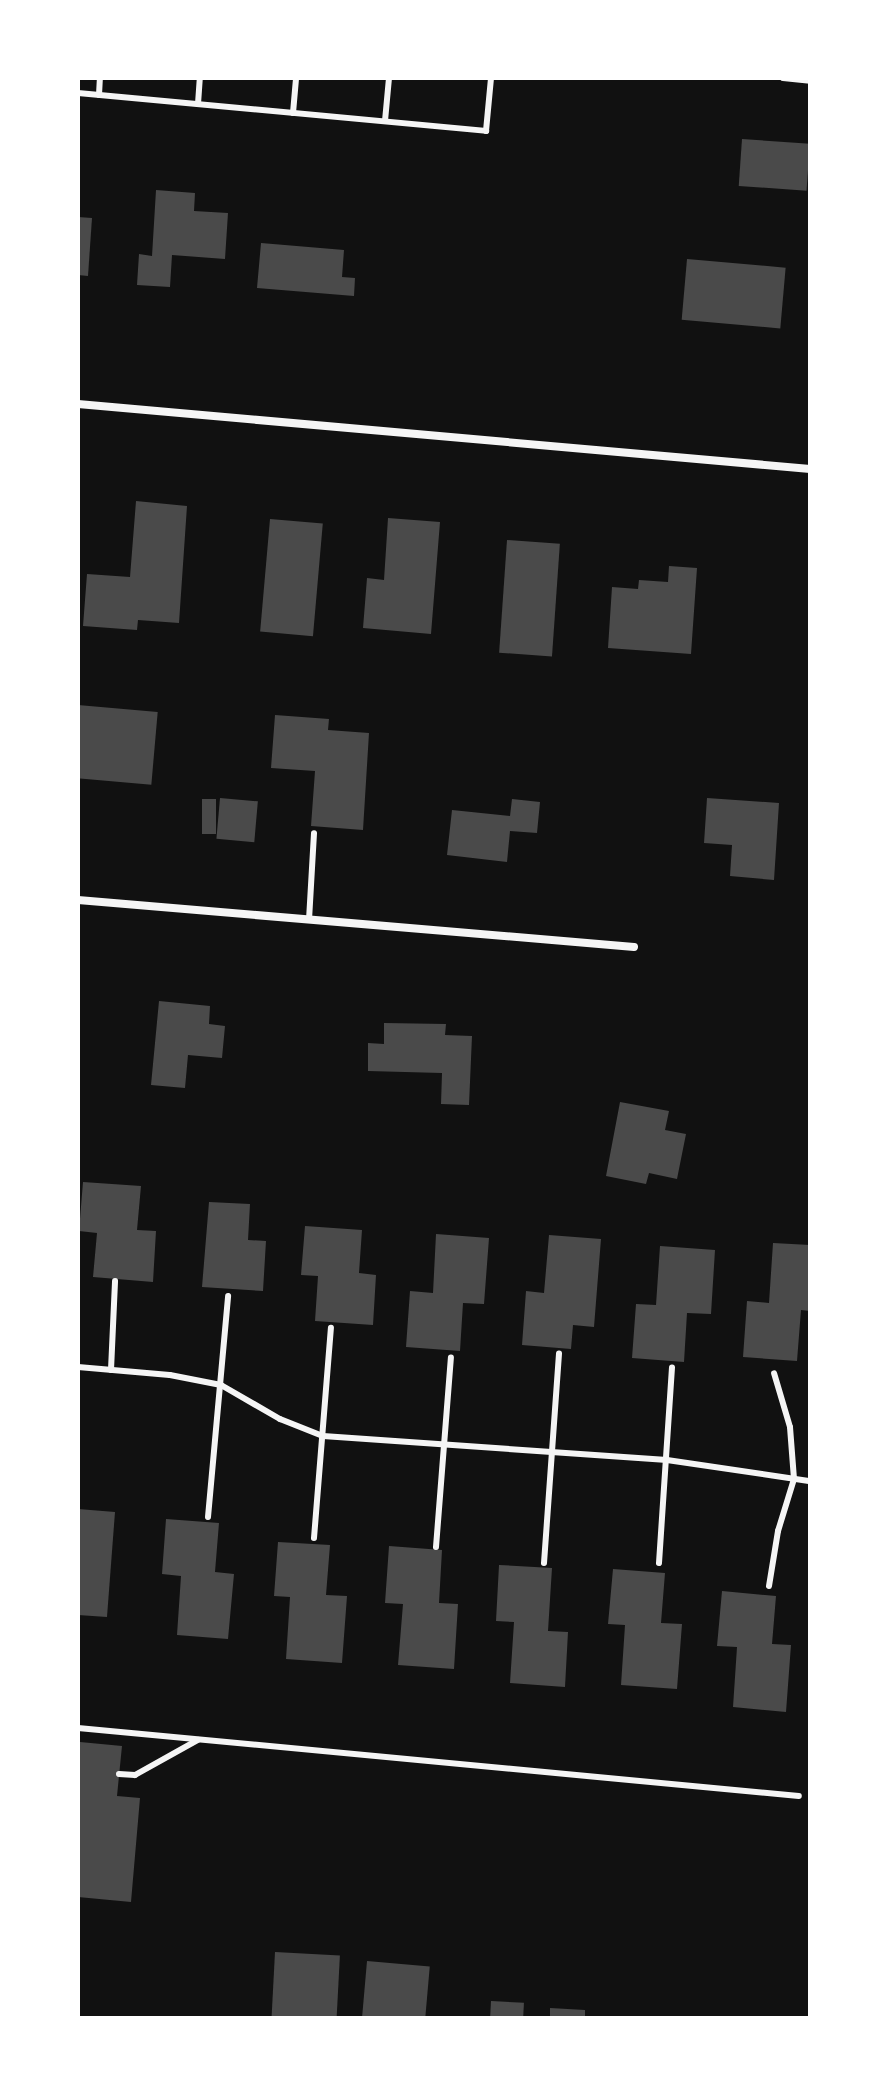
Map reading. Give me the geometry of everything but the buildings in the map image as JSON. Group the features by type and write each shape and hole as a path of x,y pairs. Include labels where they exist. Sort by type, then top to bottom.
{"street":[{"path":"78,404 810,469"},
{"path":"78,900 634,947"}],"lane":[{"path":"99,95 100,78"},
{"path":"198,104 200,78"},
{"path":"293,113 296,78"},
{"path":"385,121 389,78"},
{"path":"78,93 486,131 491,78"},
{"path":"783,78 810,81"},
{"path":"309,920 314,833"},
{"path":"111,1370 115,1281"},
{"path":"208,1517 228,1296"},
{"path":"314,1538 331,1328"},
{"path":"544,1563 559,1354"},
{"path":"436,1547 451,1358"},
{"path":"78,1367 221,1385 280,1419 323,1436 667,1460 810,1481"},
{"path":"659,1563 672,1367"},
{"path":"769,1586 778,1531 794,1479 790,1427 774,1373"},
{"path":"78,1728 799,1796"},
{"path":"119,1774 135,1775 198,1740"}]}
